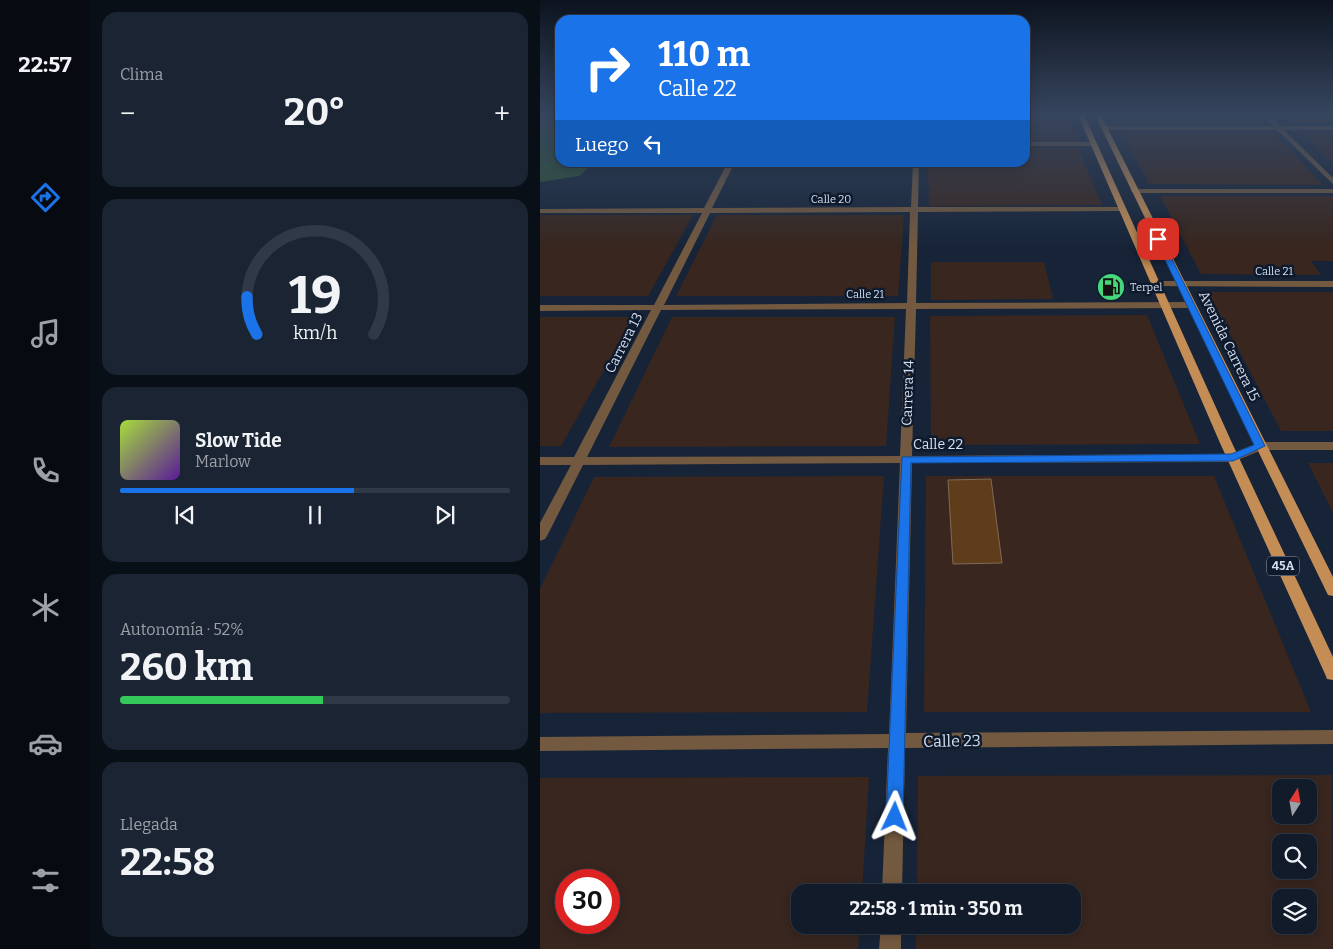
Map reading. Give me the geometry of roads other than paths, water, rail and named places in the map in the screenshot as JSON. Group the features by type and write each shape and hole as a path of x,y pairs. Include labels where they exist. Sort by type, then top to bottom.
{"main road":[{"name":"45A","path":"1101,159 1233,458 1332,671"},
{"name":"Avenida Carrera 15","path":"1119,159 1333,590"}],"street":[{"path":"1310,159 1333,182"},
{"name":"Carrera 13","path":"540,536 729,167"},
{"name":"Carrera 14","path":"892,884 916,167"},
{"path":"1135,191 1333,191"},
{"name":"Calle 20","path":"540,211 1123,209"},
{"name":"Calle 21","path":"1156,284 1333,284"},
{"name":"Calle 21","path":"540,308 1190,305"},
{"name":"Calle 22","path":"540,461 1233,458 1260,446 1333,446"},
{"name":"Calle 23","path":"540,744 1333,737"},
{"path":"890,949 891,934"}],"place":[{"name":"Terpel","path":"1111,287"}]}
